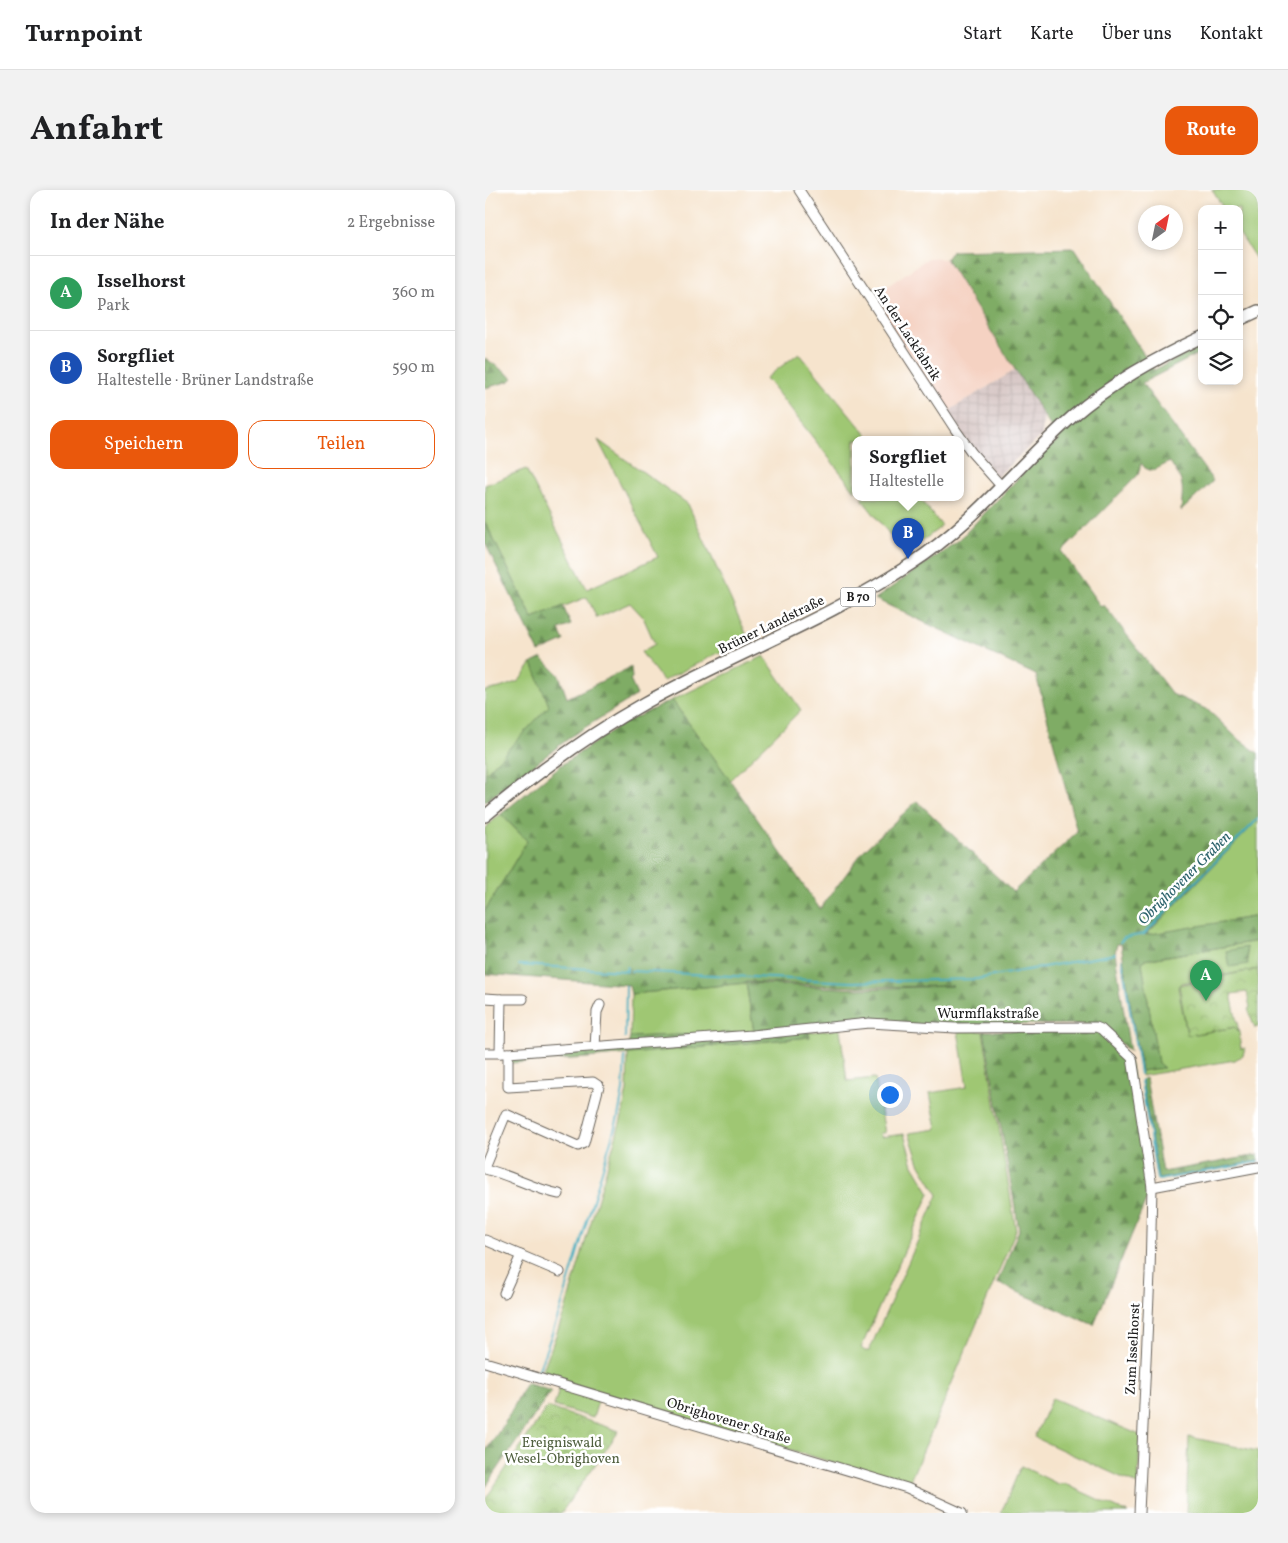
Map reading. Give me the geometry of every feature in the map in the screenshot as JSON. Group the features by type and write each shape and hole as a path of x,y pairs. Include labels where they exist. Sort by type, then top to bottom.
{"main road":[{"path":"1243,318 1258,311"},
{"name":"Brüner Landstraße","path":"485,816 512,793 579,744 644,704 831,612 882,583 942,542 1002,487 1049,438 1101,394 1141,368 1198,339"}],"street":[{"name":"An der Lackfabrik","path":"799,190 960,436"},
{"name":"An der Lackfabrik","path":"964,442 1002,487"},
{"path":"485,998 523,999"},
{"path":"501,999 508,1087 593,1082 599,1086 584,1143 578,1146 506,1114 485,1167 544,1191 559,1194"},
{"path":"595,1047 597,1012 600,1005"},
{"name":"Wurmflakstraße","path":"485,1053 753,1035 869,1023 955,1028 1096,1027 1101,1029 1132,1058 1152,1187"},
{"path":"1152,1187 1258,1167"},
{"name":"Zum Isselhorst","path":"1139,1513 1152,1187"},
{"path":"485,1240 560,1272"},
{"path":"505,1293 521,1255"},
{"name":"Obrighovener Straße","path":"485,1362 907,1488 963,1513"}],"shaded area":[{"path":"928,258 946,259 1015,370 947,412 872,297"},
{"path":"1015,370 1044,417 1042,435 997,477 969,444 947,412"}],"green space":[{"path":"1212,190 1258,190 1258,262 1243,239 1243,205 1221,205"},
{"path":"1075,248 1154,370 1198,349 1198,354 1142,383 1213,481 1181,511 1181,480 1170,462 1152,471 1145,468 1141,463 1138,475 1062,552 1101,607 1104,605 1172,694 1208,710 1236,737 1258,753 1258,820 1145,935 1258,916 1258,941 1144,960 1142,963 1158,1063 1164,1068 1141,1071 1121,944 1117,944 1115,953 1130,1052 1100,1024 807,1026 810,1037 587,1058 510,1063 511,1056 628,1047 630,1037 754,1032 746,983 631,994 629,985 485,974 485,911 527,841 501,814 560,766 622,724 672,700 820,909 864,850 917,801 1013,892 1077,832 1036,675 875,599 959,540 1046,449 1059,440 946,259 952,251","holes":["746,982 856,987 953,986 857,989"]},
{"path":"799,353 868,436 852,436 852,487 766,378"},
{"path":"485,358 513,378 510,381 485,388"},
{"path":"598,440 688,504 748,638 663,681 641,652 655,644 643,617 630,603 597,618 587,597 533,619 485,522 485,485 526,469 587,589 658,557"},
{"path":"863,501 921,501 942,526 905,554"},
{"path":"485,522 533,619 563,606 571,625 559,630 564,641 539,652 485,543"},
{"path":"764,656 801,710 730,780 672,700"},
{"path":"542,658 559,675 567,698 631,667 632,678 630,680 637,695 576,733 485,802 485,774 549,706 532,663"},
{"path":"532,663 550,706 485,774 485,691 519,681"},
{"path":"501,814 527,841 485,911 485,828"},
{"path":"1258,820 1258,916 1145,936"},
{"path":"1258,941 1258,969 1181,983 1178,987 1187,1034 1236,1027 1239,1032 1241,1049 1245,1048 1243,1055 1235,1060 1141,1076 1141,1071 1163,1067 1158,1064 1142,963 1144,960"},
{"path":"1246,947 1248,964 1229,967 1226,951"},
{"path":"1258,969 1258,1027 1255,1028 1248,1009 1250,1008 1247,992 1231,994 1239,1032 1235,1027 1187,1034 1179,985"},
{"path":"746,983 754,1032 630,1037 631,994"},
{"path":"840,1029 847,1081 875,1078 885,1133 880,1133 881,1137 904,1134 913,1165 930,1193 861,1348 869,1351 938,1195 919,1163 909,1133 937,1129 930,1093 967,1087 958,1031 983,1031 1016,1230 908,1485 541,1375 565,1311 622,1116 627,1090 628,1054 810,1037 809,1032"},
{"path":"1098,1030 1126,1057 1131,1066 1150,1191 1094,1325 997,1283 1019,1230 984,1031"},
{"path":"1146,1078 1162,1172 1258,1155 1258,1161 1158,1179 1142,1079"},
{"path":"526,1383 551,1391 485,1488 485,1452 506,1421"},
{"path":"560,1386 599,1398 593,1418 554,1406"},
{"path":"1052,1398 1140,1435 1138,1485 1034,1437"},
{"name":"Ereigniswald Wesel-Obrighoven","path":"547,1407 619,1431 561,1513 485,1513 485,1500"},
{"path":"1189,1437 1258,1451 1258,1513 1186,1513"},
{"path":"1021,1466 1058,1484 1065,1484 1128,1513 1001,1513"}],"waterway":[{"name":"Obrighovener Graben","path":"1120,942 1124,938 1144,934 1258,819"},
{"path":"631,971 851,982 977,979 1115,954"},
{"name":"Obrighovener Graben","path":"1122,960 1140,1074"},
{"path":"519,965 627,971"},
{"path":"626,972 627,967"},
{"path":"625,1037 626,986"},
{"path":"538,1372 560,1311 618,1117 623,1090 625,1057"},
{"name":"Obrighovener Graben","path":"1141,1080 1157,1179 1258,1162"}],"place":[{"name":"Sorgfliet","path":"908,559"},
{"name":"Isselhorst","path":"1206,1001"}]}
